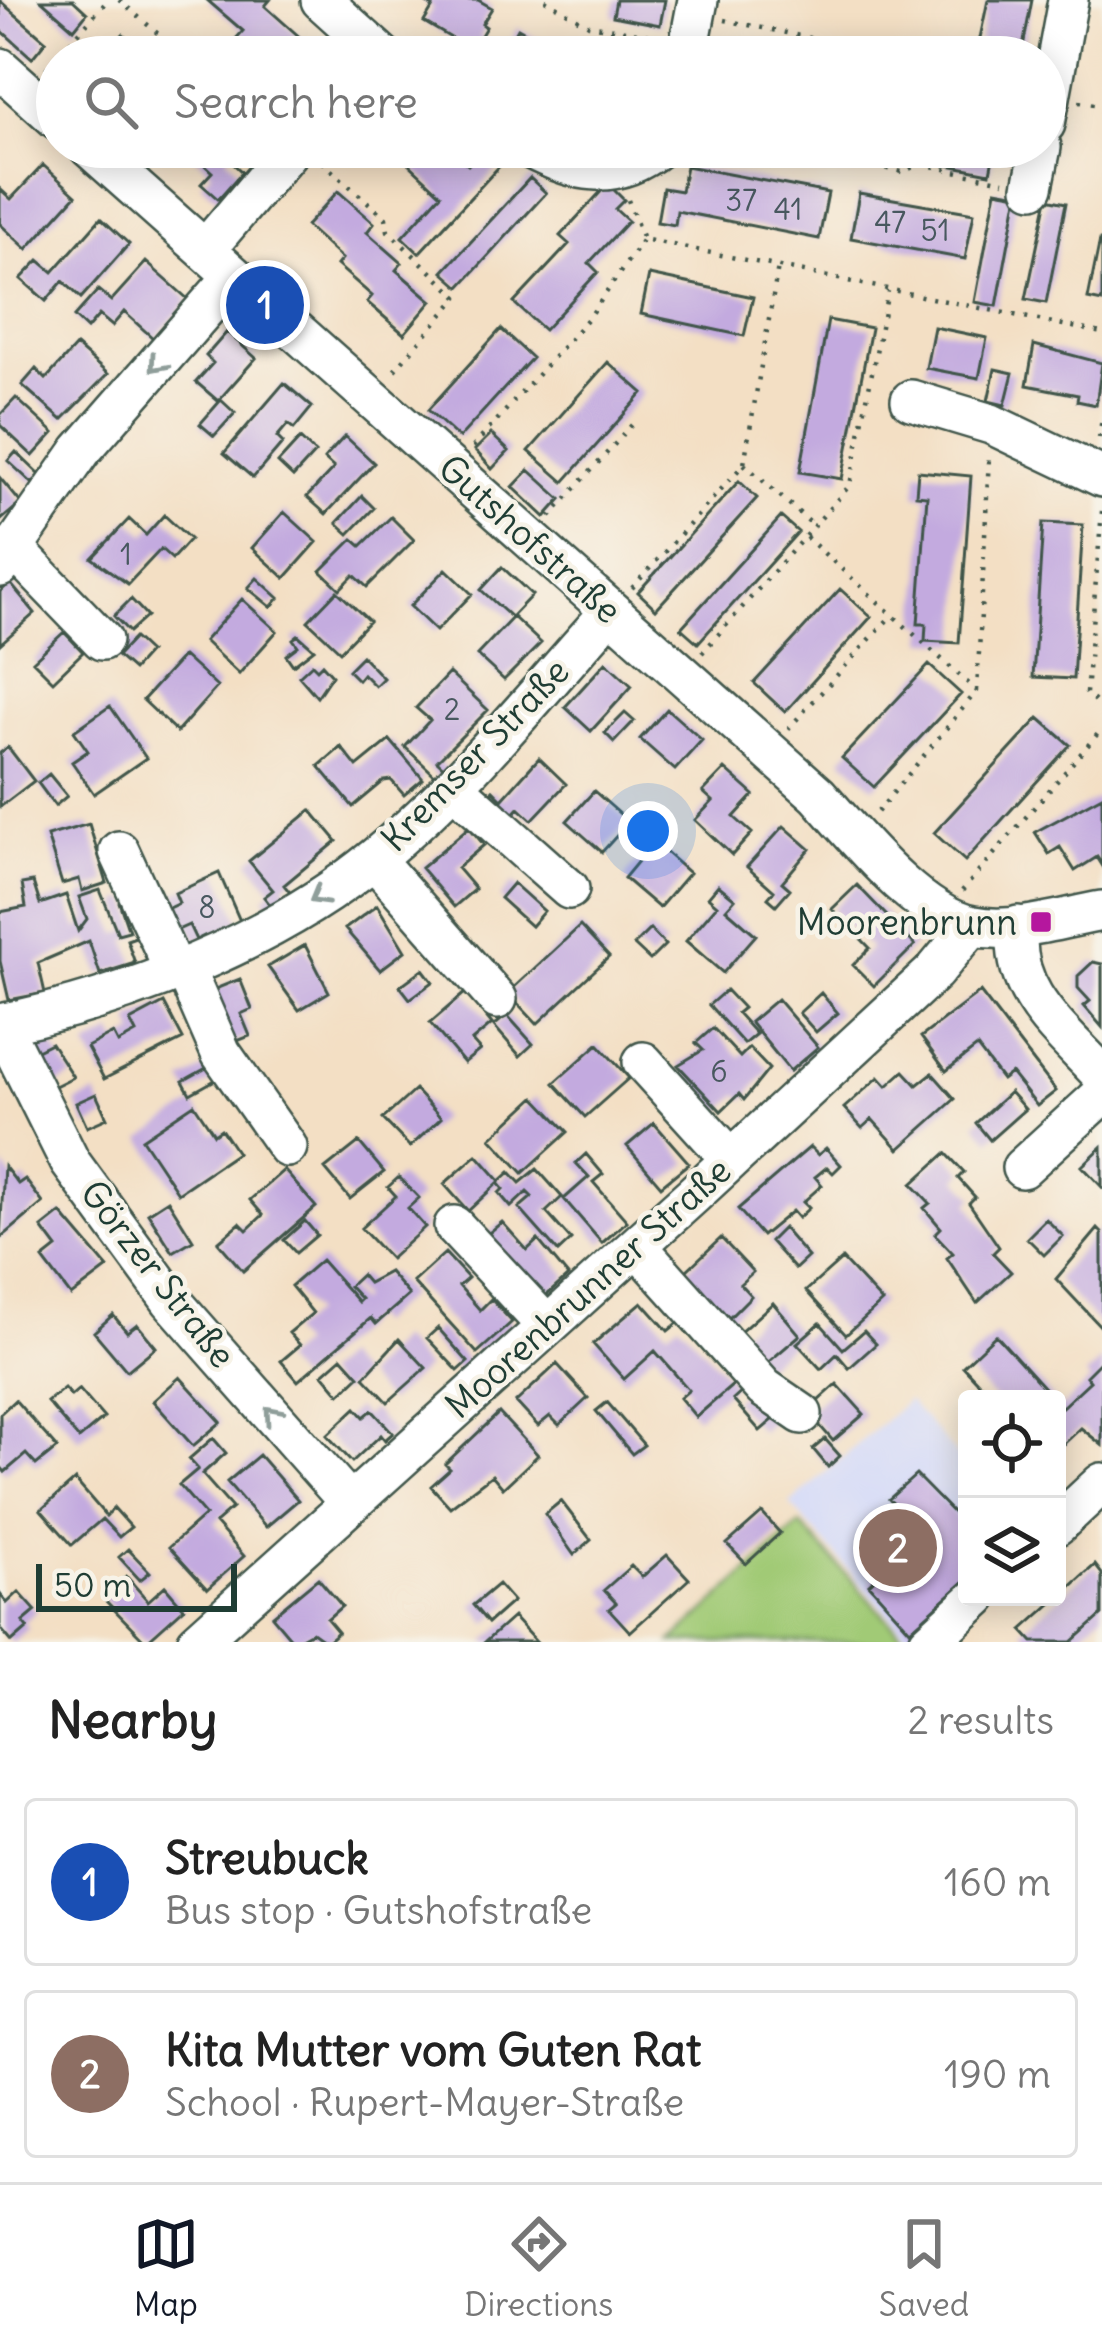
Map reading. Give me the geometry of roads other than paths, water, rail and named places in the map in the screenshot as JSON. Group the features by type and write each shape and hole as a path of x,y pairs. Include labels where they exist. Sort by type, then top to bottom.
{"street":[{"path":"321,0 363,36"},
{"path":"1061,36 1068,0"},
{"path":"13,80 36,100"},
{"name":"Gutshofstraße","path":"113,168 768,751 856,838 957,920"},
{"path":"102,640 8,560 81,451 295,168"},
{"path":"578,168 620,168"},
{"path":"1033,187 1037,168"},
{"path":"910,400 991,424 1102,477"},
{"name":"Kremser Straße","path":"1,1024 88,1005 179,970 323,895 374,859 454,787 611,611"},
{"path":"454,787 569,889"},
{"path":"118,851 220,1053 287,1147"},
{"path":"374,859 497,999"},
{"path":"957,920 1018,926 1102,911"},
{"name":"Moorenbrunner Straße","path":"197,1642 934,972 957,920"},
{"path":"1018,926 1016,963 1027,992 1102,1075"},
{"name":"Görzer Straße","path":"1,1024 70,1162 171,1300 349,1502"},
{"path":"643,1062 731,1159"},
{"path":"1022,1168 1102,1095"},
{"path":"454,1226 547,1326"},
{"path":"637,1246 764,1388 802,1414"},
{"path":"929,1642 968,1606"}],"place":[{"name":"Streubuck","path":"265,305"},
{"name":"Moorenbrunn","path":"1041,922"},
{"name":"Kita Mutter vom Guten Rat","path":"898,1548"}]}
